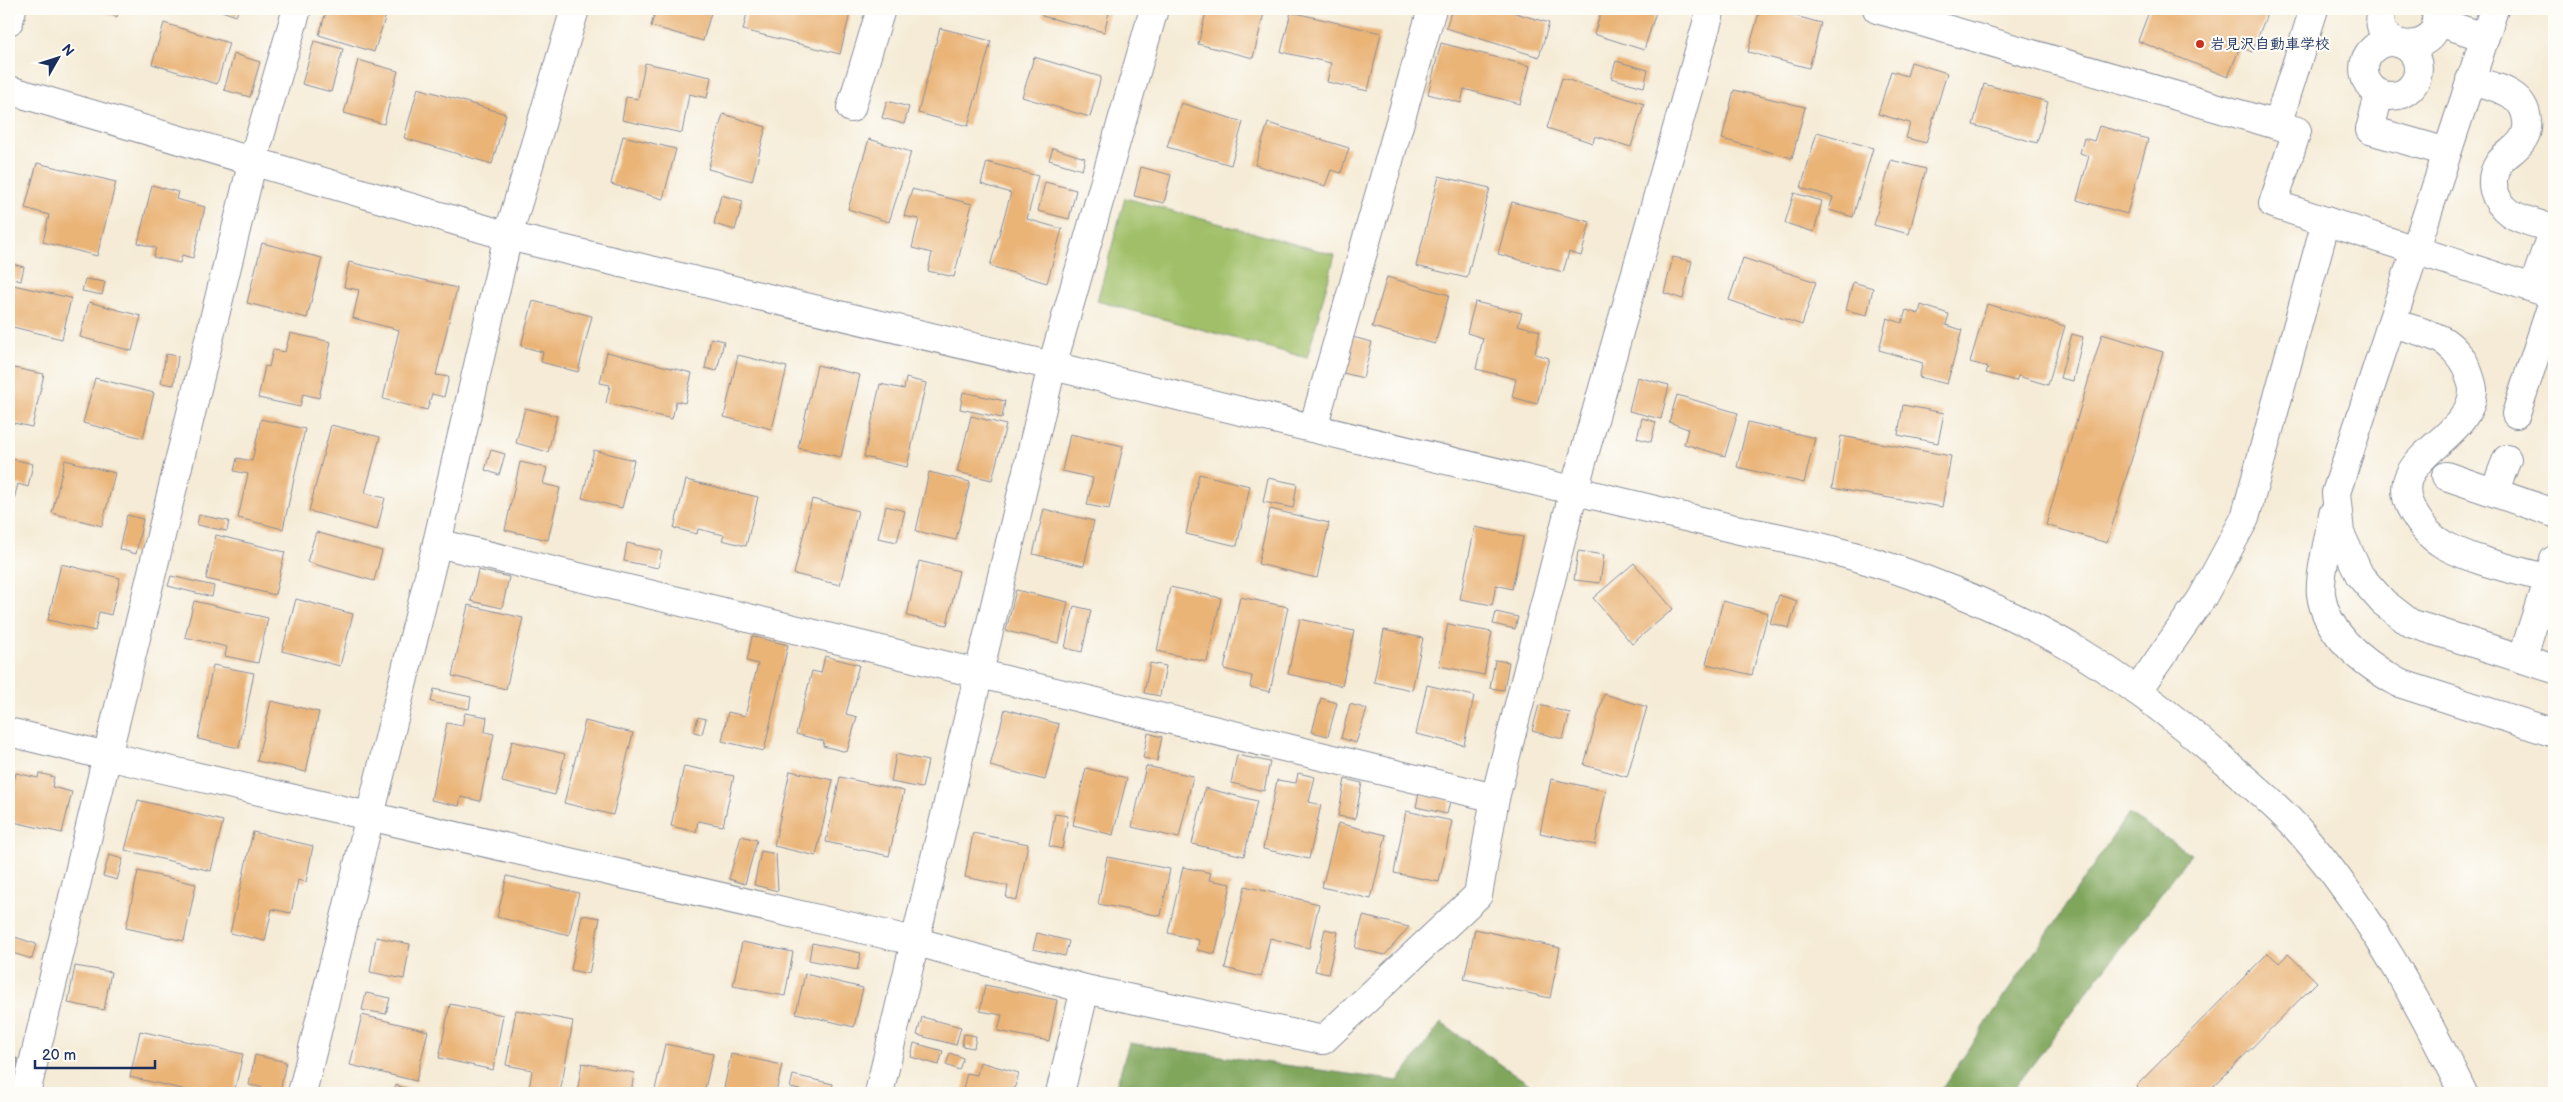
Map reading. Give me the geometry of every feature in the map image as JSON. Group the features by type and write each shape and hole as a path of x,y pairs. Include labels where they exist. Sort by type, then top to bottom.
{"street":[{"path":"9,21 12,9"},
{"path":"26,1093 253,160 297,9"},
{"path":"302,1093 437,543 508,236 575,9"},
{"path":"851,108 881,9"},
{"path":"879,1093 1052,366 1154,9"},
{"path":"1314,428 1432,9"},
{"path":"9,732 914,941 1085,989 1323,1040 1478,895 1495,798 1574,490 1711,9"},
{"path":"1878,9 2226,108 2296,131 2273,204 2547,293"},
{"path":"2277,125 2314,9"},
{"path":"2382,9 2382,29 2387,36 2403,45 2411,51 2418,68 2417,76 2406,92 2388,96 2379,94 2367,82 2365,74 2366,58 2372,50 2386,43 2403,45 2421,43 2434,30 2436,15 2484,38"},
{"path":"2494,9 2336,493 2321,592 2325,611 2336,631 2355,653 2376,671 2399,682 2554,733"},
{"path":"2470,80 2503,89 2518,98 2526,112 2528,127 2522,141 2498,164 2493,178 2493,193 2512,214 2554,227 2547,293 2543,371 2516,414"},
{"path":"9,90 508,236 1825,548 1932,583 2013,618 2078,652 2137,692 2193,734 2302,834 2355,902 2385,949 2433,1034 2463,1093"},
{"path":"2379,94 2370,130 2447,152"},
{"path":"2137,692 2202,598 2245,518 2326,221"},
{"path":"2392,322 2444,341 2465,363 2473,389 2470,407 2461,423 2423,455 2412,469 2405,493 2411,510 2426,532 2444,545 2550,586 2522,659"},
{"path":"2494,492 2506,459"},
{"path":"2446,476 2554,513"},
{"path":"2336,493 2340,532 2360,576 2382,602 2410,624 2554,669"},
{"path":"437,543 1495,798"},
{"path":"1060,1093 1085,989"}],"green space":[{"path":"1125,198 1335,255 1307,358 1097,301"},
{"path":"2128,814 2191,854 2011,1093 1939,1093"},
{"path":"1441,1023 1542,1093 1114,1093 1129,1043 1398,1081"}],"building":[{"path":"94,9 119,9 117,17"},
{"path":"216,9 239,9 236,16"},
{"path":"327,9 388,9 374,52 319,35"},
{"path":"656,9 712,9 703,41 651,26"},
{"path":"748,9 851,9 840,54 743,30"},
{"path":"1044,9 1110,9 1104,32 1042,16"},
{"path":"1207,9 1265,9 1253,58 1198,44"},
{"path":"1452,9 1502,9 1549,23 1539,57 1446,28"},
{"path":"1602,9 1657,9 1644,50 1594,34"},
{"path":"1760,9 1770,9 1821,23 1809,68 1748,52"},
{"name":"岩見沢自動車学校","path":"2150,9 2269,9 2252,52 2240,47 2228,77 2138,41"},
{"path":"1291,12 1381,33 1368,91 1327,82 1331,63 1281,52"},
{"path":"164,23 229,43 217,84 152,64"},
{"path":"940,28 991,41 968,126 918,113"},
{"path":"314,41 343,49 331,92 302,84"},
{"path":"1441,43 1530,66 1520,104 1464,89 1461,103 1428,94"},
{"path":"234,54 260,62 250,97 224,90"},
{"path":"1034,57 1101,77 1090,117 1022,97"},
{"path":"358,60 398,71 384,124 344,113"},
{"path":"1616,61 1648,70 1644,87 1611,78"},
{"path":"1911,62 1947,73 1926,143 1906,138 1910,123 1878,114 1891,71 1907,76"},
{"path":"645,63 711,77 707,98 689,94 682,133 622,120 626,97 638,99"},
{"path":"1562,78 1644,104 1631,147 1595,136 1593,143 1547,128"},
{"path":"1984,84 2048,102 2037,143 1973,125"},
{"path":"418,88 506,114 492,164 404,138"},
{"path":"1734,90 1805,107 1792,158 1722,139"},
{"path":"887,101 909,107 904,124 882,118"},
{"path":"1181,103 1243,122 1231,165 1167,147"},
{"path":"723,114 766,127 752,181 708,169"},
{"path":"1268,123 1349,148 1341,173 1331,170 1325,186 1255,165"},
{"path":"2099,126 2148,139 2127,214 2077,200 2089,156 2080,153 2084,138 2094,141"},
{"path":"1817,132 1873,148 1853,217 1829,210 1833,197 1801,188"},
{"path":"623,136 676,149 663,199 611,184"},
{"path":"869,139 911,152 889,222 848,209"},
{"path":"1053,148 1085,158 1082,170 1049,160"},
{"path":"1891,160 1926,169 1909,234 1874,225"},
{"path":"987,162 1038,176 1027,219 1062,229 1047,283 990,266 1011,193 981,184"},
{"path":"37,163 116,182 97,256 43,242 49,215 25,208"},
{"path":"1141,167 1171,175 1164,203 1134,196"},
{"path":"1439,176 1490,188 1467,278 1416,266"},
{"path":"1045,182 1076,190 1069,219 1038,211"},
{"path":"152,185 178,192 176,199 205,207 193,258 182,255 180,263 153,257 156,248 138,243"},
{"path":"912,189 972,204 954,277 928,271 932,253 912,248 919,219 904,216"},
{"path":"1794,193 1822,201 1814,232 1785,223"},
{"path":"721,195 743,201 735,230 714,224"},
{"path":"1512,202 1590,222 1581,256 1569,252 1563,272 1498,254"},
{"path":"262,243 322,258 307,318 247,303"},
{"path":"1673,257 1692,261 1683,299 1664,293"},
{"path":"1743,258 1816,282 1802,325 1729,300"},
{"path":"349,262 457,288 436,375 449,377 444,397 432,394 427,410 383,399 399,330 353,318 359,290 344,287"},
{"path":"9,263 24,267 21,281 9,278"},
{"path":"1387,277 1449,295 1435,344 1372,327"},
{"path":"85,279 105,282 102,295 82,291"},
{"path":"1853,282 1873,288 1867,315 1846,310"},
{"path":"9,284 71,298 62,339 9,326"},
{"path":"533,301 592,316 578,372 541,362 543,352 521,346"},
{"path":"89,302 141,316 132,351 80,337"},
{"path":"1475,302 1522,313 1518,325 1540,331 1535,354 1549,358 1537,404 1512,397 1516,379 1476,369 1483,338 1467,333"},
{"path":"1987,304 2065,326 2048,385 2018,376 2016,381 1986,373 1988,367 1970,362"},
{"path":"1921,305 1949,314 1946,325 1962,330 1947,384 1919,377 1923,363 1879,350 1887,318 1902,323 1906,310 1919,314"},
{"path":"290,333 331,342 319,398 303,394 300,407 258,398 265,366 269,367 273,350 285,352"},
{"path":"2072,334 2083,337 2073,381 2060,378"},
{"path":"2102,334 2163,352 2107,543 2046,525"},
{"path":"1352,337 1372,342 1363,378 1343,373"},
{"path":"711,338 724,341 717,371 705,368"},
{"path":"607,352 692,373 685,403 676,401 672,419 606,403 610,385 600,383"},
{"path":"166,354 178,356 174,385 161,383"},
{"path":"738,355 787,367 772,429 724,417"},
{"path":"817,365 860,375 841,457 798,448"},
{"path":"9,367 44,374 32,427 9,422"},
{"path":"1637,377 1669,385 1661,419 1629,411"},
{"path":"95,378 154,393 143,438 83,423"},
{"path":"906,378 926,383 907,467 864,457 880,384 904,389"},
{"path":"963,392 1005,401 1002,418 960,409"},
{"path":"1677,395 1738,413 1725,456 1684,444 1688,429 1669,422"},
{"path":"1903,405 1944,413 1938,443 1898,435"},
{"path":"525,408 557,416 548,452 516,443"},
{"path":"971,416 1006,425 992,480 957,472"},
{"path":"1642,418 1656,422 1651,442 1637,438"},
{"path":"261,419 305,429 283,529 238,518 248,474 234,471 237,458 252,461"},
{"path":"1748,422 1815,438 1804,483 1737,467"},
{"path":"331,425 380,437 365,493 385,498 377,530 309,511"},
{"path":"1070,434 1123,446 1109,509 1087,505 1093,478 1062,471"},
{"path":"1841,436 1951,456 1942,507 1832,488"},
{"path":"491,450 505,454 499,475 485,470"},
{"path":"594,450 634,460 622,508 582,498"},
{"path":"9,458 33,464 28,487 18,484 9,518"},
{"path":"65,460 115,473 102,526 52,513"},
{"path":"520,462 547,468 543,484 560,488 548,540 505,530"},
{"path":"929,472 970,482 956,540 916,531"},
{"path":"1199,474 1250,486 1237,546 1186,534"},
{"path":"1268,478 1297,484 1293,508 1263,502"},
{"path":"686,480 758,497 746,546 722,540 724,535 698,529 697,534 674,528"},
{"path":"812,499 858,511 840,585 794,574"},
{"path":"886,506 905,511 897,542 878,538"},
{"path":"1044,509 1094,521 1084,566 1033,554"},
{"path":"1270,509 1329,523 1317,578 1258,564"},
{"path":"127,515 143,519 136,554 119,549"},
{"path":"199,515 229,521 227,531 197,525"},
{"path":"1475,527 1523,537 1512,589 1496,585 1492,605 1460,599"},
{"path":"316,532 382,551 374,581 307,562"},
{"path":"216,535 285,552 275,595 206,579"},
{"path":"627,543 662,551 658,568 624,561"},
{"path":"1578,551 1604,555 1600,583 1574,580"},
{"path":"919,561 959,571 947,625 907,616"},
{"path":"1634,563 1673,609 1632,644 1593,598"},
{"path":"61,564 120,578 111,615 99,612 95,631 48,620"},
{"path":"478,570 509,577 502,608 471,601"},
{"path":"171,576 214,586 212,597 168,586"},
{"path":"1170,587 1221,598 1207,662 1157,651"},
{"path":"1016,590 1068,602 1059,643 1006,631"},
{"path":"1779,595 1797,601 1789,628 1770,623"},
{"path":"1240,597 1288,607 1270,692 1250,687 1252,676 1224,669"},
{"path":"296,599 353,614 340,666 282,651"},
{"path":"194,601 268,618 258,663 225,656 227,647 185,637"},
{"path":"1723,601 1768,613 1752,675 1706,664"},
{"path":"468,605 523,618 506,689 452,676"},
{"path":"1074,606 1091,610 1082,652 1065,648"},
{"path":"1496,612 1518,617 1515,629 1493,624"},
{"path":"1300,619 1354,631 1342,686 1288,674"},
{"path":"1448,624 1492,632 1484,675 1439,666"},
{"path":"1384,630 1423,638 1412,690 1374,682"},
{"path":"752,636 788,645 764,751 722,741 728,712 745,716 758,664 747,661"},
{"path":"825,656 859,665 846,714 857,717 847,752 823,746 824,741 796,734 812,671 821,673"},
{"path":"1495,660 1509,662 1504,690 1490,688"},
{"path":"1150,663 1166,666 1160,696 1144,693"},
{"path":"213,665 254,673 239,748 198,739"},
{"path":"1427,685 1474,696 1464,745 1416,734"},
{"path":"434,689 471,697 469,709 431,702"},
{"path":"1604,694 1647,707 1627,777 1584,765"},
{"path":"1321,698 1337,703 1328,736 1312,732"},
{"path":"271,701 319,712 306,772 257,761"},
{"path":"1350,704 1367,709 1356,743 1341,738"},
{"path":"1539,705 1570,713 1563,739 1532,731"},
{"path":"1005,709 1059,724 1045,780 990,766"},
{"path":"465,713 487,717 485,732 494,734 480,801 461,797 459,806 431,800 447,723 462,726"},
{"path":"698,717 706,719 702,734 694,732"},
{"path":"585,721 633,733 613,815 564,803"},
{"path":"1148,733 1162,737 1157,761 1143,758"},
{"path":"512,741 565,754 555,795 502,782"},
{"path":"896,754 928,761 922,788 891,782"},
{"path":"1237,755 1270,762 1264,791 1231,783"},
{"path":"684,766 734,776 723,826 698,821 696,832 671,826"},
{"path":"1146,766 1193,776 1179,838 1132,827"},
{"path":"1086,768 1127,778 1113,835 1073,825"},
{"path":"790,771 833,780 816,856 774,846"},
{"path":"16,773 38,778 39,773 54,777 52,787 72,792 62,833 9,821 9,804"},
{"path":"1298,773 1315,777 1309,802 1321,805 1309,859 1263,849 1277,780 1296,783"},
{"path":"840,777 904,791 889,856 826,842"},
{"path":"1345,779 1362,783 1355,819 1338,816"},
{"path":"1551,779 1606,791 1595,845 1540,833"},
{"path":"1205,788 1257,801 1244,856 1192,844"},
{"path":"1419,793 1450,801 1447,814 1416,807"},
{"path":"138,800 223,821 211,871 125,850"},
{"path":"1406,811 1452,821 1439,882 1394,873"},
{"path":"1055,814 1068,816 1062,849 1049,846"},
{"path":"1338,823 1386,835 1371,899 1322,887"},
{"path":"253,832 313,846 306,882 298,880 291,913 272,909 265,941 230,933"},
{"path":"973,833 1028,844 1017,900 1006,898 1008,886 965,877"},
{"path":"741,836 757,840 745,884 729,879"},
{"path":"761,851 776,854 778,891 754,885"},
{"path":"109,855 123,859 117,880 103,876"},
{"path":"1107,857 1170,869 1161,916 1098,904"},
{"path":"1183,867 1211,873 1209,880 1231,884 1215,954 1197,950 1199,940 1168,933"},
{"path":"138,871 196,884 184,941 126,928"},
{"path":"507,876 579,893 569,935 497,917"},
{"path":"1245,886 1319,904 1309,948 1270,938 1261,977 1225,968"},
{"path":"582,915 600,918 589,974 571,970"},
{"path":"1363,916 1409,927 1385,955 1355,948"},
{"path":"1325,929 1338,932 1328,974 1315,971"},
{"path":"1475,929 1560,948 1550,998 1464,979"},
{"path":"1037,933 1069,941 1065,956 1033,949"},
{"path":"9,935 36,944 32,959 9,952"},
{"path":"376,937 410,944 404,979 370,972"},
{"path":"742,942 793,952 785,996 733,986"},
{"path":"812,943 861,953 857,970 809,960"},
{"path":"2268,953 2279,963 2288,954 2317,982 2207,1093 2143,1093 2136,1086"},
{"path":"75,966 111,972 104,1010 68,1003"},
{"path":"805,974 863,988 854,1027 796,1013"},
{"path":"985,985 1057,1000 1049,1041 998,1031 1002,1015 980,1011"},
{"path":"366,993 390,998 386,1014 362,1010"},
{"path":"450,1004 503,1015 493,1070 439,1058"},
{"path":"516,1010 573,1021 560,1093 529,1090 532,1070 506,1065"},
{"path":"362,1015 428,1031 416,1081 350,1065"},
{"path":"922,1017 961,1027 956,1045 917,1035"},
{"path":"140,1031 243,1054 234,1093 199,1093 130,1077"},
{"path":"964,1034 976,1036 974,1048 962,1046"},
{"path":"914,1043 943,1051 939,1065 911,1057"},
{"path":"665,1044 713,1054 704,1093 669,1093 655,1090"},
{"path":"950,1053 963,1058 959,1070 946,1065"},
{"path":"731,1054 782,1065 776,1093 723,1093"},
{"path":"255,1055 286,1062 280,1091 249,1085"},
{"path":"9,1057 18,1059 14,1081 9,1080"},
{"path":"980,1062 1019,1073 1013,1093 962,1093 967,1073 977,1075"},
{"path":"582,1063 634,1073 631,1093 577,1093"},
{"path":"793,1075 833,1084 831,1093 814,1093 790,1088"},
{"path":"396,1085 414,1091 413,1093 393,1093"}],"place":[{"name":"岩見沢自動車学校","path":"2200,44"}]}
